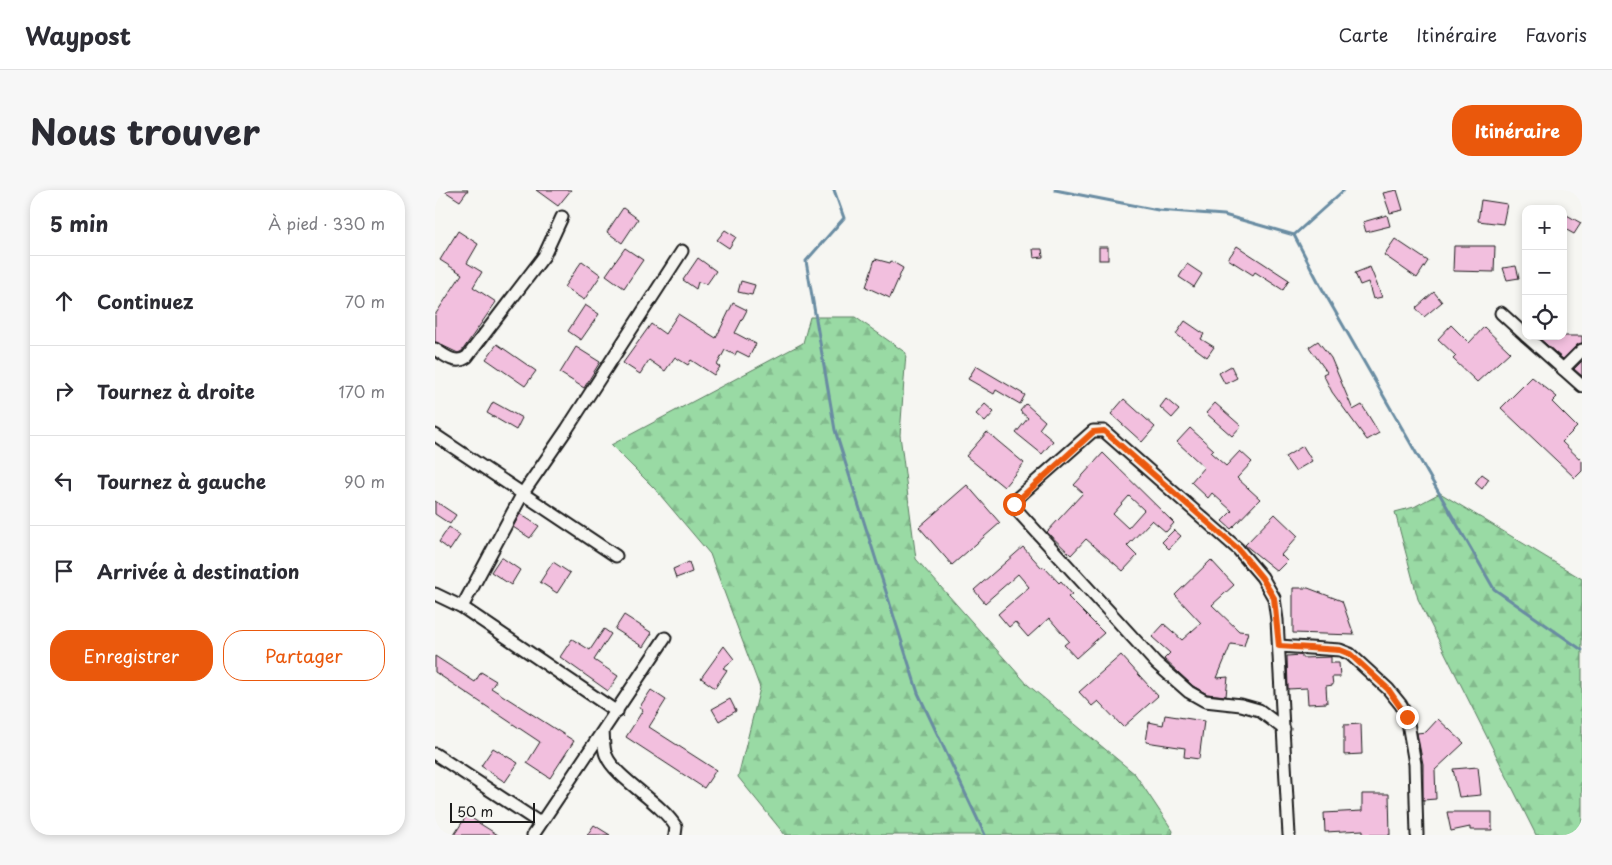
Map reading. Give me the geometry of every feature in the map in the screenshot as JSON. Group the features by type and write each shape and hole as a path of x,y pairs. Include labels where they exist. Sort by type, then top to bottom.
{"street":[{"path":"435,349 452,360 462,360 467,357 544,256 561,217"},
{"path":"462,608 523,493 567,429 682,251"},
{"path":"1501,313 1522,332"},
{"path":"1530,340 1582,386"},
{"path":"1563,369 1582,350"},
{"path":"1284,729 1259,710 1241,705 1205,701 1189,692 1156,663 1014,507 1015,500 1093,432 1104,431 1238,549 1262,578 1274,598 1279,646 1284,729 1289,835"},
{"path":"435,434 616,556"},
{"path":"435,594 462,608 617,712"},
{"path":"533,835 665,638"},
{"path":"1279,646 1340,650 1350,654 1388,689 1401,705 1407,717 1415,764 1417,835"},
{"path":"603,732 605,754 612,765 668,814 676,827 675,835"},
{"path":"435,754 540,823"}],"green space":[{"path":"810,317 855,317 906,353 900,435 916,559 1028,685 1135,774 1173,831 1172,835 785,835 738,777 760,688 710,554 655,489 611,445 803,343"},
{"path":"1440,493 1582,579 1582,835 1536,835 1418,599 1395,512 1414,507"}],"building":[{"path":"443,190 468,190 460,201"},
{"path":"536,190 571,190 558,206"},
{"path":"1397,190 1403,210 1390,213 1383,193"},
{"path":"1481,200 1507,204 1503,224 1478,221"},
{"path":"623,208 638,219 622,243 607,232"},
{"path":"1387,215 1390,226 1366,232 1363,222"},
{"path":"1567,215 1581,223 1574,234 1567,230"},
{"path":"725,230 736,237 729,248 717,240"},
{"path":"458,231 478,244 467,263 482,272 473,287 496,302 462,351 458,353 435,342 435,315 462,274 440,260"},
{"path":"1395,239 1428,261 1417,278 1384,255"},
{"path":"1237,246 1289,280 1283,290 1255,272 1253,275 1228,259"},
{"path":"1454,246 1495,246 1494,272 1453,271"},
{"path":"1099,247 1108,247 1108,260 1099,260"},
{"path":"625,248 643,260 624,288 606,275"},
{"path":"1033,249 1042,249 1043,257 1034,258"},
{"path":"698,258 716,271 707,284 698,282 696,289 683,280"},
{"path":"875,259 890,263 891,261 903,268 890,298 866,287"},
{"path":"582,261 601,275 584,300 564,287"},
{"path":"1187,264 1202,274 1194,287 1179,277"},
{"path":"1516,266 1519,278 1507,280 1503,268"},
{"path":"1370,267 1382,297 1373,299 1368,282 1360,285 1355,273"},
{"path":"741,281 755,285 752,295 738,292"},
{"path":"1434,292 1442,302 1424,317 1416,308"},
{"path":"733,303 747,310 735,333 756,344 749,357 737,351 735,355 725,350 717,365 720,367 714,375 691,360 688,365 675,357 665,371 649,360 640,374 623,363 651,324 665,334 678,314 716,338"},
{"path":"585,305 599,314 581,340 568,331"},
{"path":"1185,321 1204,334 1201,339 1214,347 1207,357 1176,334"},
{"path":"1451,325 1469,343 1484,327 1510,352 1477,382 1453,359 1456,356 1438,339"},
{"path":"1567,336 1582,336 1582,343 1577,345 1563,359 1541,340 1567,340"},
{"path":"1318,341 1331,358 1353,410 1362,405 1379,433 1367,440 1332,392 1323,374 1327,372 1309,347"},
{"path":"497,344 536,371 525,386 486,359"},
{"path":"576,347 600,362 584,388 560,373"},
{"path":"1582,361 1582,376 1574,369"},
{"path":"976,366 1025,395 1020,404 996,390 994,394 968,379"},
{"path":"1231,366 1237,378 1225,384 1219,373"},
{"path":"1532,377 1557,397 1552,402 1577,427 1562,442 1582,461 1582,471 1575,478 1501,408"},
{"path":"1124,399 1155,427 1142,442 1111,414"},
{"path":"1166,399 1179,410 1172,418 1160,407"},
{"path":"493,402 522,418 516,430 487,413"},
{"path":"1215,403 1241,426 1232,436 1206,413"},
{"path":"985,404 994,412 985,422 976,414"},
{"path":"1026,404 1045,421 1039,429 1053,441 1042,454 1016,433 1028,418 1020,411"},
{"path":"1190,428 1214,450 1211,453 1226,466 1240,451 1252,462 1237,478 1260,499 1231,529 1222,521 1232,511 1212,493 1208,498 1191,482 1204,467 1177,442"},
{"path":"987,432 1024,463 1004,487 966,456"},
{"path":"1303,446 1312,461 1295,471 1285,457"},
{"path":"1103,453 1174,523 1166,532 1152,520 1127,546 1137,556 1123,571 1086,539 1071,555 1047,532 1083,493 1074,485","holes":["1129,496 1144,510 1128,528 1113,514"]},
{"path":"1482,474 1489,479 1482,489 1475,483"},
{"path":"967,485 1000,523 952,565 919,527"},
{"path":"435,501 456,515 450,524 435,514"},
{"path":"520,514 539,526 530,538 513,527"},
{"path":"1275,514 1298,536 1281,555 1287,561 1277,571 1245,545"},
{"path":"449,527 460,535 450,550 439,542"},
{"path":"1174,530 1181,536 1169,549 1162,542"},
{"path":"1023,547 1042,568 1044,567 1059,583 1061,581 1072,594 1068,597 1104,633 1076,658 1064,645 1069,641 1049,618 1028,637 1015,622 1009,627 998,614 1029,587 1018,574 985,603 974,590"},
{"path":"501,557 520,570 511,585 491,572"},
{"path":"1211,560 1234,585 1212,605 1239,631 1248,632 1244,646 1231,644 1217,678 1228,677 1226,696 1207,694 1193,686 1164,659 1170,653 1152,637 1164,624 1182,640 1201,623 1175,595"},
{"path":"553,562 570,573 557,593 540,582"},
{"path":"689,562 692,572 676,578 673,569"},
{"path":"1293,588 1308,588 1342,601 1354,635 1293,633"},
{"path":"624,615 652,633 643,647 615,629"},
{"path":"604,629 611,634 594,660 618,676 608,691 560,657 572,639 590,650"},
{"path":"724,646 734,659 723,668 727,670 715,688 701,678"},
{"path":"1121,655 1158,696 1123,727 1098,701 1092,706 1079,692"},
{"path":"1302,655 1302,658 1331,657 1331,663 1339,663 1340,677 1332,677 1333,685 1326,686 1327,703 1308,704 1307,688 1288,689 1287,656"},
{"path":"435,656 475,682 481,672 496,681 491,688 574,741 550,778 527,763 540,742 435,672"},
{"path":"651,690 666,700 649,727 716,770 704,788 626,737 643,710 639,708"},
{"path":"730,699 736,711 719,721 712,709"},
{"path":"1165,715 1204,721 1199,759 1184,757 1185,748 1146,742 1149,722 1163,725"},
{"path":"1438,719 1464,743 1435,770 1436,799 1423,800 1423,764 1417,733 1426,732"},
{"path":"1361,724 1362,754 1344,755 1344,725"},
{"path":"493,748 518,763 505,782 481,766"},
{"path":"1478,767 1481,795 1459,797 1453,769"},
{"path":"1362,794 1389,794 1390,835 1363,835 1363,830 1325,832 1324,813 1362,811"},
{"path":"1447,812 1492,812 1492,830 1470,830 1470,827 1451,831"},
{"path":"467,815 482,825 498,835 454,835"},
{"path":"594,825 610,835 587,835"}],"waterway":[{"path":"834,190 844,218 806,261 835,430 918,693 985,835"},
{"path":"1055,190 1158,210 1224,215 1294,235 1344,190"},
{"path":"1294,235 1320,285 1494,589 1582,650"}],"route":[{"path":"1014,504 1015,500 1093,432 1104,431 1238,549 1262,578 1274,598 1279,646 1340,650 1350,654 1388,689 1401,705 1407,717"}]}
